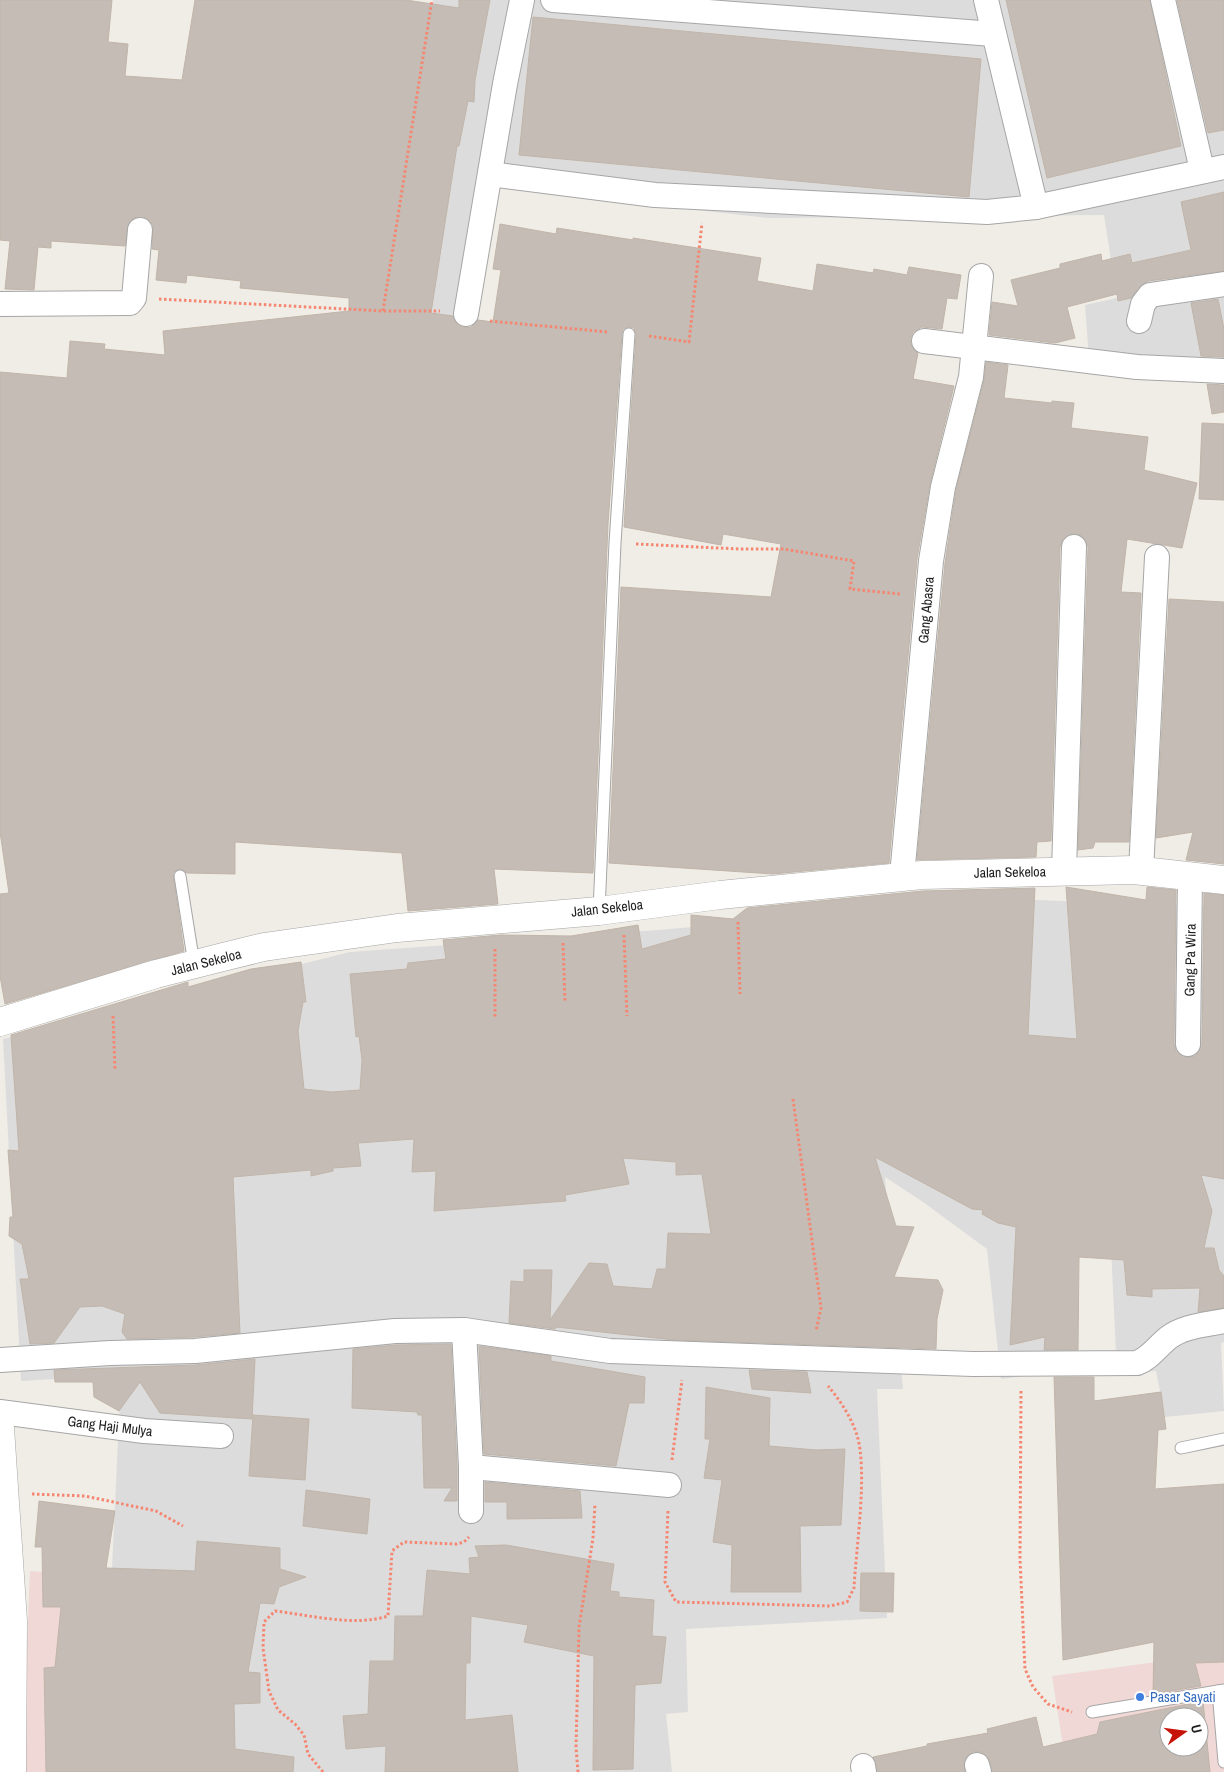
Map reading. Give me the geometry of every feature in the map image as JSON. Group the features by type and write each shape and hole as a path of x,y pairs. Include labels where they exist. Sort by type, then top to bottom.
{"street":[{"path":"466,314 505,84 522,0"},
{"path":"553,0 993,34"},
{"path":"986,0 1036,207"},
{"path":"490,174 655,195 986,212 1036,207 1213,169 1163,0"},
{"path":"0,304 124,305 132,302 134,298 140,230"},
{"name":"Gang Abasra","path":"902,876 931,561 943,487 971,377 981,276"},
{"path":"1139,321 1143,304 1150,295 1224,284"},
{"path":"924,341 1137,367 1224,371"},
{"path":"1064,871 1074,547"},
{"path":"1141,871 1157,557"},
{"name":"Jalan Sekeloa","path":"0,1022 194,964 264,948 325,938 494,919 611,909 902,876 1064,871 1141,871 1224,880"},
{"name":"Gang Pa Wira","path":"1188,1044 1190,876"},
{"path":"0,1360 110,1353 195,1351 395,1331 464,1330 610,1351 810,1356 973,1364 1137,1363 1144,1360 1168,1338 1181,1330 1224,1321"},
{"path":"464,1330 471,1467 471,1511"},
{"name":"Gang Haji Mulya","path":"0,1412 144,1431 221,1436"},
{"path":"0,1428 13,1621 12,1772"},
{"path":"471,1467 669,1485"}],"lane":[{"path":"611,909 615,543 629,334"},
{"path":"180,876 194,964"},
{"path":"1181,1448 1224,1439"},
{"path":"1092,1712 1221,1691 1224,1762"}],"path":[{"path":"384,311 432,0"},
{"path":"134,298 384,311 447,311 466,314 479,320 629,334 689,342 704,198"},
{"path":"615,543 739,549 784,549 854,561 850,589 928,597"},
{"path":"738,894 740,994"},
{"path":"611,909 627,1016"},
{"path":"562,913 565,1002"},
{"path":"494,919 495,1019"},
{"path":"112,988 115,1071"},
{"path":"686,1353 669,1485 665,1582 676,1602 830,1606 847,1602 854,1588 861,1461 857,1435 844,1408 816,1372 810,1356 821,1308 793,1099"},
{"path":"1021,1363 1020,1559 1025,1669 1033,1687 1048,1704 1066,1712 1092,1712"},
{"path":"578,1772 576,1747 579,1627 593,1538 596,1478"},
{"path":"4,1494 85,1496 156,1511 183,1526"},
{"path":"323,1772 308,1754 304,1735 295,1724 278,1710 269,1690 263,1648 264,1622 275,1610 355,1620 374,1621 388,1616 392,1551 404,1542 457,1544 464,1542 469,1537 471,1511"}],"shaded area":[{"path":"433,0 1224,0 1224,371 1089,359 1085,305 1117,298 1104,215 769,218 492,187 467,319 392,308"},
{"path":"1010,899 1224,907 1224,1342 1221,1343 1224,1411 1165,1417 1156,1371 1117,1374 1111,1248 1074,1251 1078,1369 1001,1379 987,1249 885,1177 903,1389 877,1389 887,1618 686,1629 688,1712 666,1714 672,1772 147,1772 109,1633 121,1375 21,1381 3,1039 350,952 658,930"},
{"path":"30,1571 112,1578 142,1772 22,1772"},
{"name":"Pasar Sayati","path":"1224,1653 1224,1772 1067,1772 1052,1676"}],"building":[{"path":"0,0 112,0 108,42 128,44 125,76 182,80 195,0 406,0 459,8 459,0 490,0 475,80 474,102 468,101 459,146 457,146 431,313 453,316 457,324 463,327 471,327 478,320 493,322 501,270 493,269 500,224 556,234 557,228 761,258 757,281 813,291 817,264 873,273 874,269 907,275 909,267 961,275 957,299 947,298 942,329 922,327 913,332 910,340 912,347 918,353 913,379 954,386 930,484 917,559 889,863 773,874 609,863 621,587 771,597 781,544 723,534 721,545 624,527 636,334 634,328 629,327 623,329 622,334 608,524 593,873 494,869 498,904 408,911 402,853 235,842 235,874 187,873 179,869 173,873 184,951 5,1004 0,976 0,894 9,893 0,832 0,372 67,378 70,341 105,344 104,349 165,355 163,331 349,311 349,298 240,288 241,281 187,275 186,283 156,280 159,250 152,249 153,225 141,216 134,218 129,223 125,246 51,241 51,248 38,247 34,290 5,289 10,241 0,240"},
{"path":"1006,0 1150,0 1181,146 1047,178"},
{"path":"1177,0 1224,0 1224,130 1208,133"},
{"path":"533,17 981,59 969,197 519,155"},
{"path":"1224,192 1224,271 1148,281 1139,287 1131,298 1118,301 1117,294 1067,307 1075,338 1055,343 989,335 992,302 1018,306 1011,280 1060,268 1060,264 1101,254 1102,261 1130,254 1132,263 1191,250 1181,202"},
{"path":"1218,299 1224,329 1224,357 1201,356 1191,303"},
{"path":"986,362 1008,365 1004,398 1052,403 1052,401 1074,403 1071,428 1148,437 1144,470 1197,483 1182,548 1127,539 1121,592 1141,593 1129,842 1095,842 1093,848 1078,850 1088,547 1082,536 1074,533 1063,539 1060,547 1051,841 1037,842 1036,857 917,860 945,563 956,490 984,380"},
{"path":"1207,384 1224,385 1224,412 1212,414"},
{"path":"1202,423 1224,424 1224,500 1199,499"},
{"path":"1169,599 1224,602 1224,864 1186,860 1193,832 1156,838"},
{"path":"1066,887 1146,900 1147,887 1176,890 1174,1044 1176,1051 1187,1058 1195,1056 1202,1044 1204,893 1224,895 1224,1179 1201,1175 1212,1211 1204,1248 1214,1248 1219,1270 1224,1276 1224,1308 1198,1312 1200,1288 1152,1289 1152,1297 1127,1295 1124,1260 1079,1257 1078,1350 1044,1350 1045,1337 1010,1345 1016,1227 998,1223 982,1214 983,1210 972,1209 875,1157 896,1226 914,1227 894,1277 938,1280 943,1290 937,1319 936,1349 674,1340 509,1323 511,1281 524,1282 524,1270 552,1270 550,1320 589,1263 607,1264 613,1286 652,1289 657,1269 666,1269 668,1233 711,1234 702,1174 676,1175 676,1162 623,1158 629,1184 565,1195 566,1201 434,1211 436,1171 412,1172 414,1139 358,1143 361,1166 333,1168 333,1171 311,1176 311,1170 233,1177 240,1333 194,1337 127,1339 122,1332 125,1314 102,1306 80,1307 54,1343 30,1344 20,1279 29,1279 22,1244 9,1236 10,1217 13,1217 8,1150 19,1151 11,1035 188,982 188,987 251,969 301,962 306,1002 303,1002 298,1031 304,1089 332,1092 360,1090 362,1060 359,1036 356,1037 350,974 407,969 408,963 446,959 443,940 501,935 571,936 638,925 642,949 691,935 691,915 733,919 747,908 923,891 1035,888 1028,1035 1077,1039"},
{"path":"451,1344 457,1501 444,1501 452,1488 424,1488 422,1415 418,1415 417,1412 352,1408 353,1349 396,1345"},
{"path":"479,1346 551,1356 551,1361 645,1377 644,1403 629,1403 616,1466 484,1454"},
{"path":"255,1359 252,1419 160,1413 140,1382 119,1411 94,1397 93,1382 55,1382 54,1370 195,1365"},
{"path":"749,1370 807,1372 811,1393 752,1389"},
{"path":"1054,1377 1094,1377 1094,1401 1161,1392 1166,1429 1158,1430 1155,1489 1224,1484 1224,1662 1195,1663 1201,1686 1153,1694 1154,1642 1063,1660"},
{"path":"706,1387 770,1398 769,1446 816,1450 845,1449 841,1525 800,1526 801,1592 731,1592 732,1545 713,1542 722,1480 704,1478 710,1439 705,1439"},
{"path":"253,1415 309,1419 305,1480 249,1476"},
{"path":"485,1482 580,1491 582,1518 507,1519 507,1502 485,1502"},
{"path":"306,1490 370,1499 367,1534 303,1526"},
{"path":"39,1501 115,1511 106,1568 195,1571 197,1541 280,1548 280,1569 306,1577 279,1587 274,1604 260,1603 248,1672 260,1673 260,1703 234,1704 235,1749 294,1757 293,1772 46,1772 44,1668 55,1667 61,1607 43,1607 42,1547 35,1547"},
{"path":"506,1545 614,1564 610,1591 619,1592 619,1597 654,1600 652,1636 666,1637 661,1683 635,1685 633,1769 593,1770 594,1656 524,1642 528,1625 471,1616 470,1663 466,1663 465,1720 512,1715 518,1772 385,1772 386,1746 346,1749 343,1716 368,1714 370,1661 394,1661 395,1616 423,1616 427,1570 470,1574 469,1558 479,1557 475,1546"},
{"path":"861,1573 894,1573 893,1612 860,1611"},
{"path":"1203,1701 1204,1707 1174,1707"},
{"path":"1159,1710 1159,1757 1209,1757 1210,1772 992,1772 987,1756 980,1752 973,1752 967,1756 964,1762 965,1772 877,1772 873,1757 927,1746 927,1744 988,1733 987,1729 1036,1717 1043,1747 1097,1734 1100,1722"}],"place":[{"name":"Pasar Sayati","path":"1140,1697"}]}
